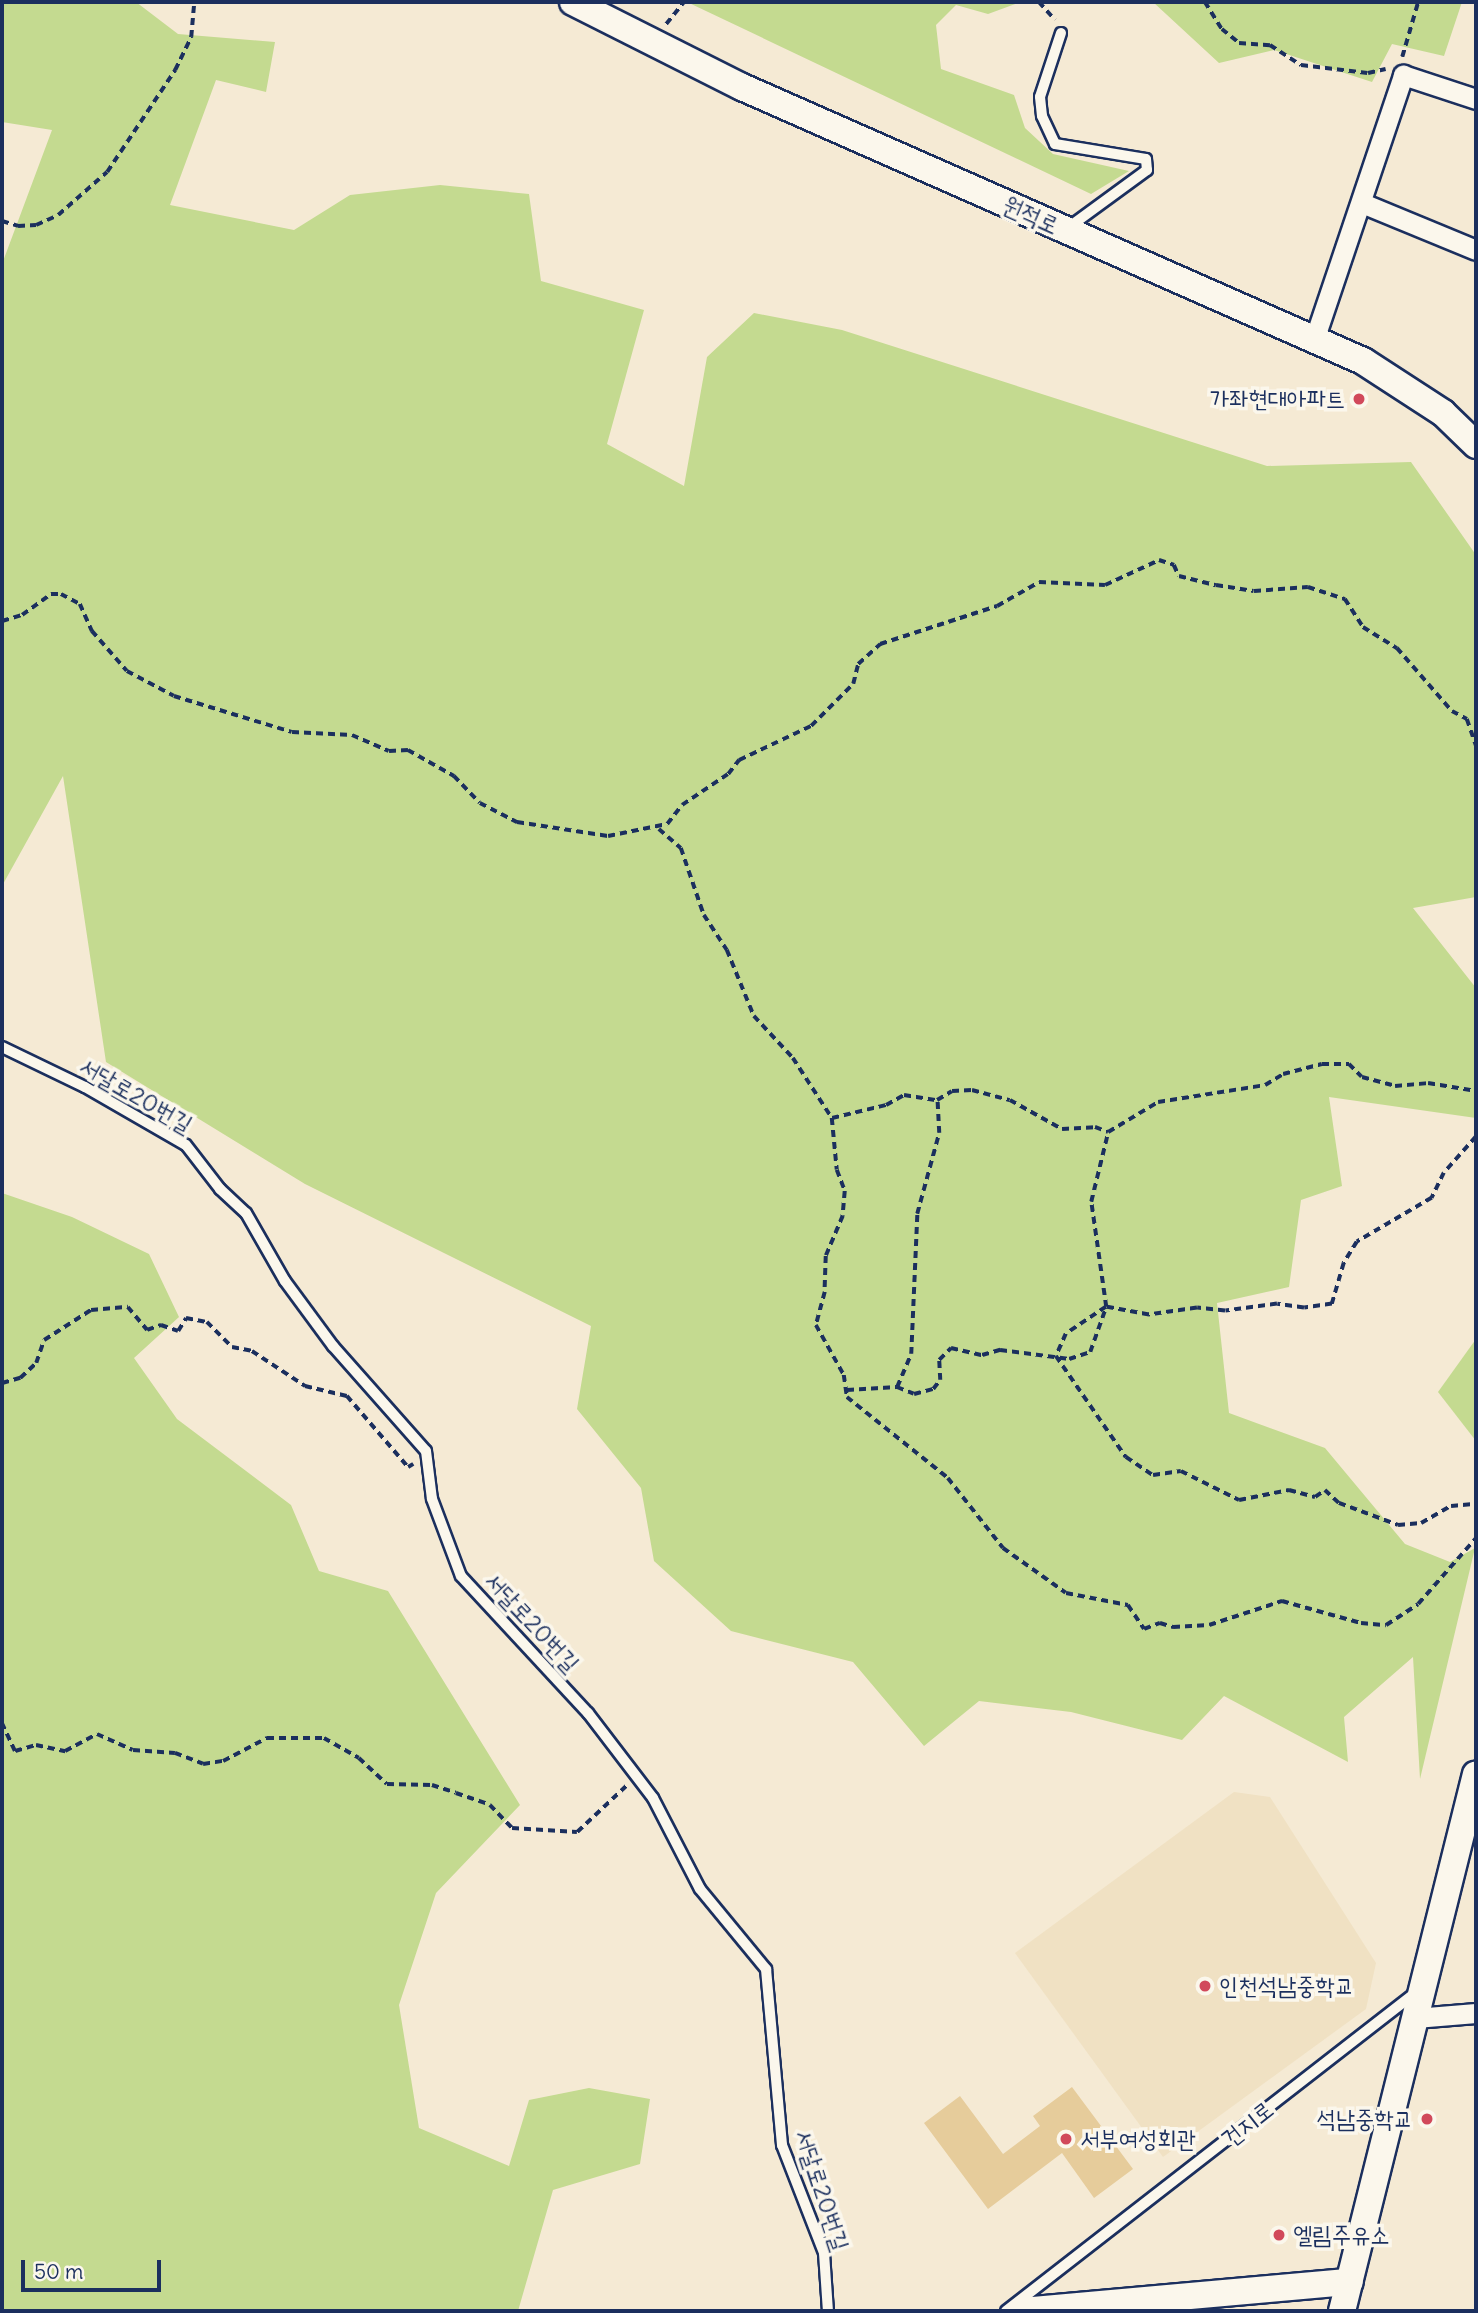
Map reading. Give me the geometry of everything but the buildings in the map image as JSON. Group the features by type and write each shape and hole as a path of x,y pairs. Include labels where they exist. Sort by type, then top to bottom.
{"street":[{"name":"원적로","path":"573,2 754,93 1363,361 1443,413 1476,445"},
{"path":"1314,340 1362,203 1402,70 1476,99"},
{"path":"1362,203 1476,250"},
{"path":"1342,2311 1476,1774"},
{"path":"1415,2018 1476,2013"},
{"path":"1022,2311 1350,2282"},
{"path":"1321,2311 1350,2282"},
{"path":"1350,2282 1364,2311"}],"lane":[{"path":"1061,33 1040,97 1042,116 1055,144 1146,159 1147,170 1064,229"},
{"name":"서달로20번길","path":"2,1047 85,1087 186,1145 220,1189 246,1213 285,1281 333,1346 426,1451 432,1499 461,1576 588,1713 636,1777 679,1844 700,1889 770,1977 782,2145 824,2253 828,2311"},
{"name":"건지로","path":"1006,2311 1422,1988"}],"path":[{"path":"184,2 203,2"},
{"path":"654,43 684,2"},
{"path":"1039,2 1050,9 1061,33"},
{"path":"1205,2 1222,29 1239,43 1270,45 1301,65 1368,73 1402,70 1418,2"},
{"path":"2,221 18,226 47,220 107,172 175,69 191,37 194,3"},
{"path":"2,621 22,615 51,594 61,594 80,604 92,631 127,671 174,696 292,732 352,735 389,751 408,750 454,776 480,803 517,822 608,836 657,828 728,774 739,760 811,726 853,684 858,664 880,644 997,607 1039,582 1104,585 1159,560 1174,565 1179,576 1216,585 1254,591 1308,587 1345,599 1363,627 1397,648 1452,711 1467,719 1476,745"},
{"path":"657,828 670,834 681,848 704,915 727,950 754,1016 793,1058 832,1118 837,1170 845,1191 842,1216 826,1256 825,1292 816,1325 847,1390 847,1397 859,1410 948,1478 1003,1548 1066,1593 1128,1605 1144,1629 1160,1623 1173,1627 1185,1623 1209,1625 1282,1601 1361,1623 1386,1625 1418,1604 1476,1538"},
{"path":"832,1118 914,1094 937,1100 952,1091 972,1090 1010,1100 1062,1129 1108,1132 1158,1102 1265,1085 1283,1074 1322,1064 1349,1064 1362,1077 1395,1086 1428,1083 1476,1091"},
{"path":"897,1387 911,1354 917,1214 939,1133 937,1100"},
{"path":"847,1390 897,1387 914,1394 933,1389 940,1380 939,1360 951,1348 982,1355 1000,1350 1069,1359 1090,1352 1106,1307 1091,1202 1108,1132"},
{"path":"1056,1356 1066,1334 1106,1307 1149,1315 1197,1308 1225,1311 1277,1304 1304,1308 1332,1304 1344,1263 1357,1242 1432,1198 1444,1173 1476,1137"},
{"path":"2,1383 20,1378 36,1363 44,1340 91,1310 128,1307 147,1330 160,1325 178,1331 186,1318 207,1322 232,1347 252,1352 305,1386 347,1396 408,1467 426,1451"},
{"path":"1056,1356 1126,1457 1153,1475 1181,1471 1239,1500 1289,1490 1315,1497 1325,1490 1333,1492 1339,1503 1398,1525 1421,1523 1451,1506 1476,1504"},
{"path":"2,1723 15,1751 36,1745 65,1751 97,1734 133,1750 175,1753 204,1764 223,1761 267,1738 324,1738 359,1758 387,1784 432,1785 456,1793 489,1805 513,1828 577,1832 636,1777"}],"shaded area":[{"name":"인천석남중학교","path":"1234,1792 1270,1797 1376,1963 1366,2009 1163,2157 1015,1953"}],"green space":[{"path":"2,2 136,2 178,34 275,42 266,92 216,80 170,205 294,230 350,195 440,185 529,194 541,281 644,310 607,444 684,486 707,357 754,313 842,330 1267,466 1411,462 1476,555 1476,897 1413,908 1476,988 1476,1118 1329,1097 1342,1186 1301,1200 1289,1287 1217,1303 1229,1413 1325,1448 1405,1544 1450,1562 1475,1548 1420,1779 1413,1657 1344,1717 1348,1762 1224,1696 1182,1740 1071,1712 979,1701 924,1746 853,1662 731,1631 654,1561 641,1488 577,1409 591,1326 305,1184 106,1062 63,776 2,886 2,264 52,130 2,122"},
{"path":"687,2 1021,2 988,14 956,5 936,25 941,69 1014,95 1025,128 1053,154 1129,171 1091,194"},
{"path":"1153,2 1462,2 1444,56 1392,44 1372,82 1274,50 1219,63"},
{"path":"2,1193 72,1217 149,1254 179,1317 134,1358 177,1419 291,1505 319,1571 388,1591 520,1805 436,1893 399,2005 419,2128 509,2166 529,2100 589,2088 650,2099 640,2164 553,2190 518,2311 2,2311"},
{"path":"1476,1339 1476,1441 1438,1392"}],"place":[{"name":"가좌현대아파트","path":"1359,399"},
{"name":"인천석남중학교","path":"1205,1986"},
{"name":"석남중학교","path":"1427,2119"},
{"name":"서부여성회관","path":"1066,2139"},
{"name":"엘림주유소","path":"1279,2235"}]}
